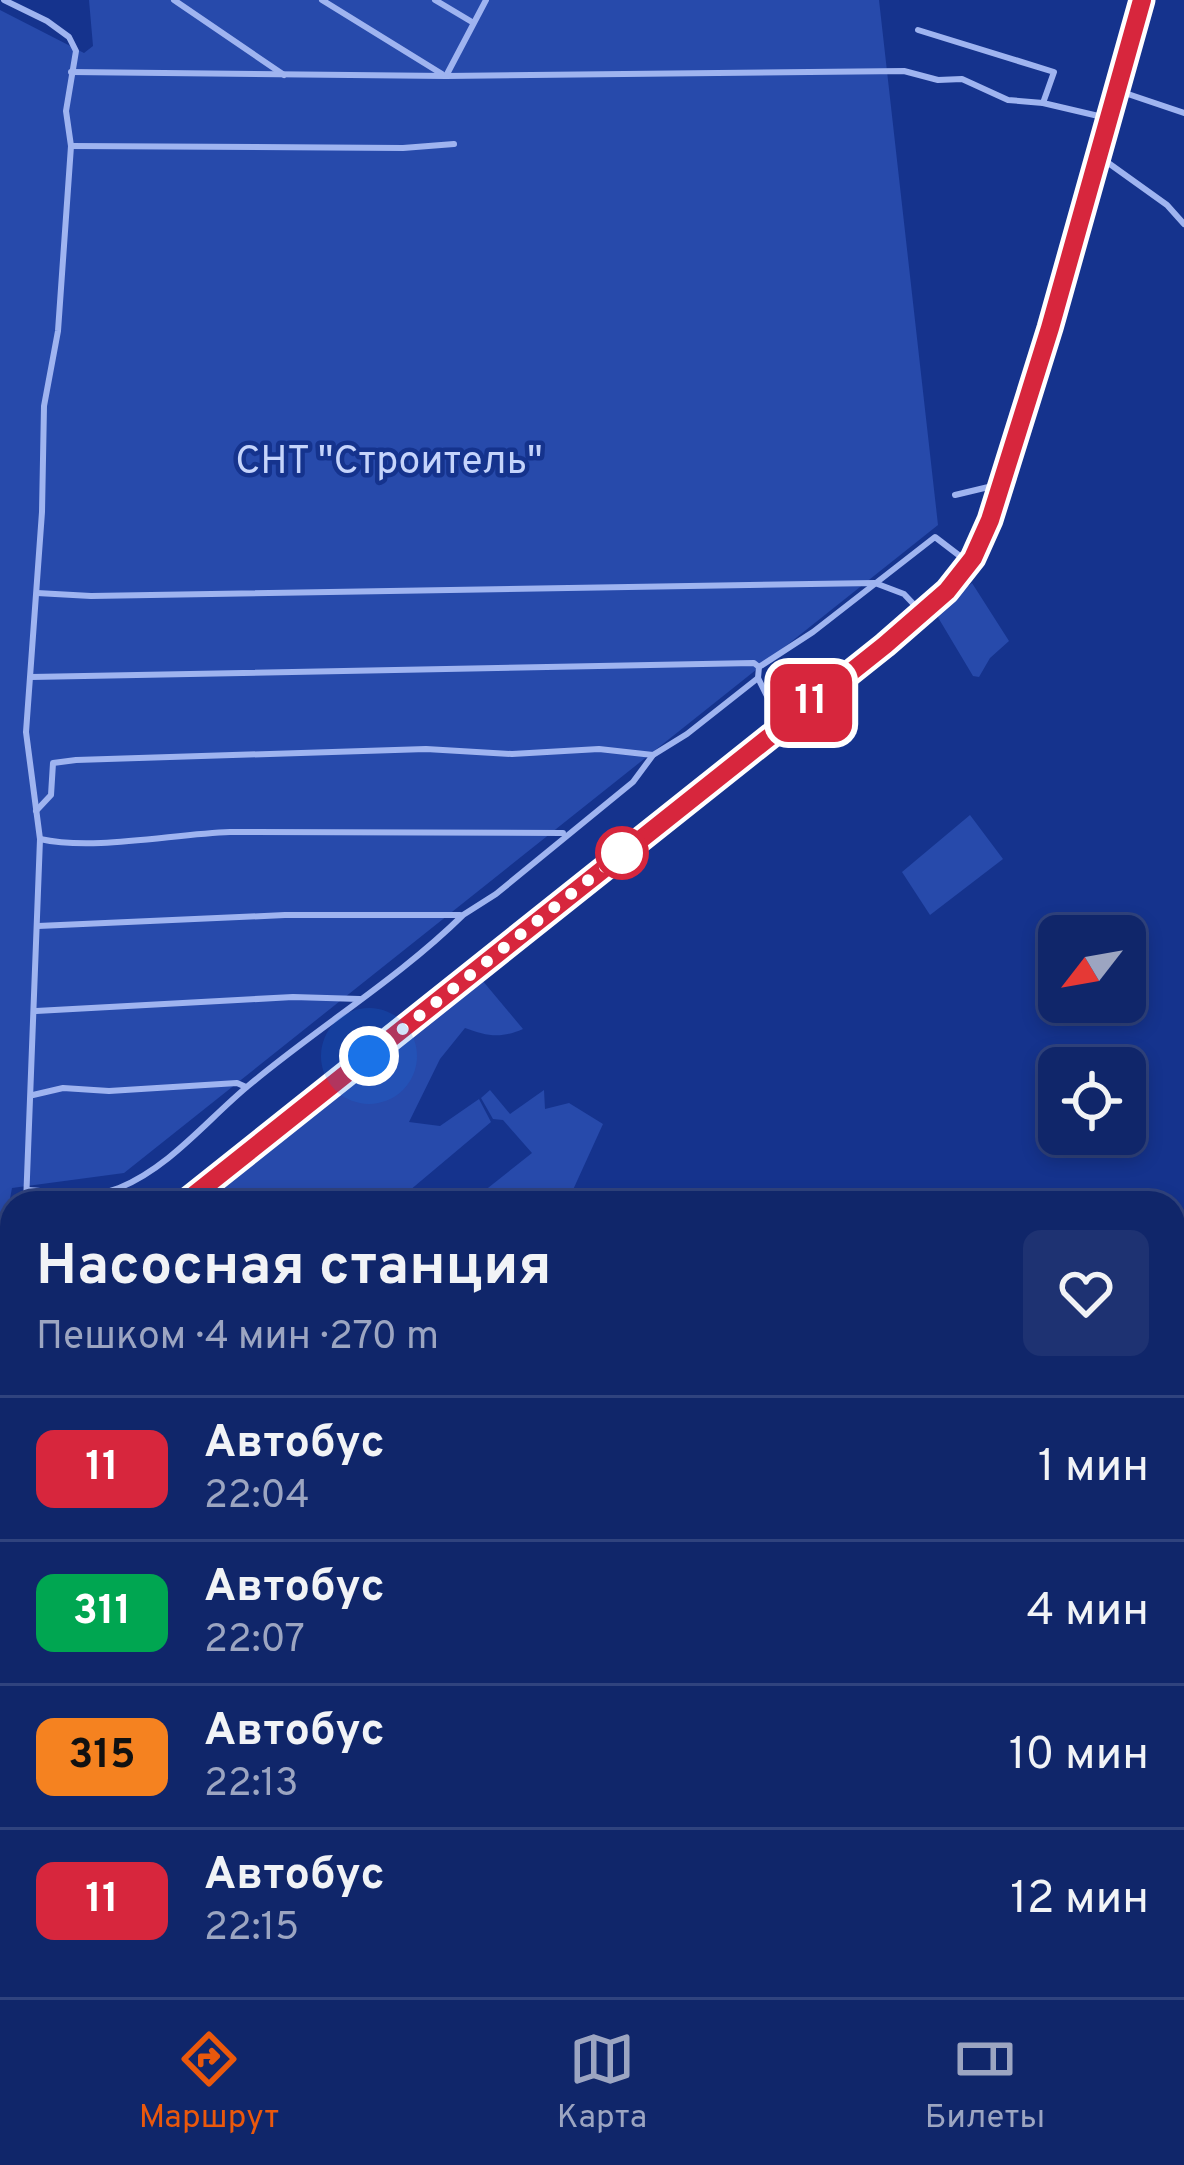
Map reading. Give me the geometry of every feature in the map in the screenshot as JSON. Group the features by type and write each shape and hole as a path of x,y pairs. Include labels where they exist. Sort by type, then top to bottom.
{"street":[{"path":"4,0 69,37 76,51 66,112 71,146 58,331 44,406 26,732 40,839 28,1190 42,1191"},
{"path":"174,0 287,77"},
{"path":"322,0 446,76"},
{"path":"435,0 472,22"},
{"path":"446,76 486,0"},
{"path":"199,1191 947,591 969,563 990,520 1142,0"},
{"path":"918,30 1054,72 1043,103"},
{"path":"70,72 287,77 904,71 938,80 962,79 1008,100 1108,118"},
{"path":"1116,90 1184,113"},
{"path":"71,146 403,148 454,144"},
{"path":"1097,155 1167,205 1184,224"},
{"path":"955,495 1001,484"},
{"path":"782,726 758,678 760,667 935,537 969,563"},
{"path":"37,593 92,596 875,583 904,594 922,613"},
{"path":"31,677 730,663 760,667"},
{"path":"104,1191 117,1189 200,1132 246,1087 633,782 653,755 758,678"},
{"path":"36,811 51,795 53,763 76,760 426,749 512,754 599,749 653,755"},
{"path":"40,839 128,841 230,832 566,833"},
{"path":"38,926 285,915 464,915"},
{"path":"36,1011 293,997 361,999"},
{"path":"33,1095 63,1088 237,1083 246,1087"}],"green space":[{"name":"СНТ \"Строитель\"","path":"89,0 879,0 938,525 124,1173 0,1191 0,10 84,53 93,46"},
{"path":"972,583 1009,641 990,658 979,677 973,676 936,614"},
{"path":"970,815 1003,859 930,915 902,872"},
{"path":"482,980 523,1029 494,1035 465,1028 440,1059 409,1122 440,1126 479,1099 491,1122 409,1191 210,1191"},
{"path":"490,1090 510,1114 544,1090 545,1109 569,1103 603,1124 572,1191 484,1191 532,1153 503,1120 493,1119 481,1098"}],"bus line":[{"name":"11","path":"199,1191 947,591 973,558 990,520 1050,328 1142,0"}],"route":[{"path":"369,1056 622,853"}]}
